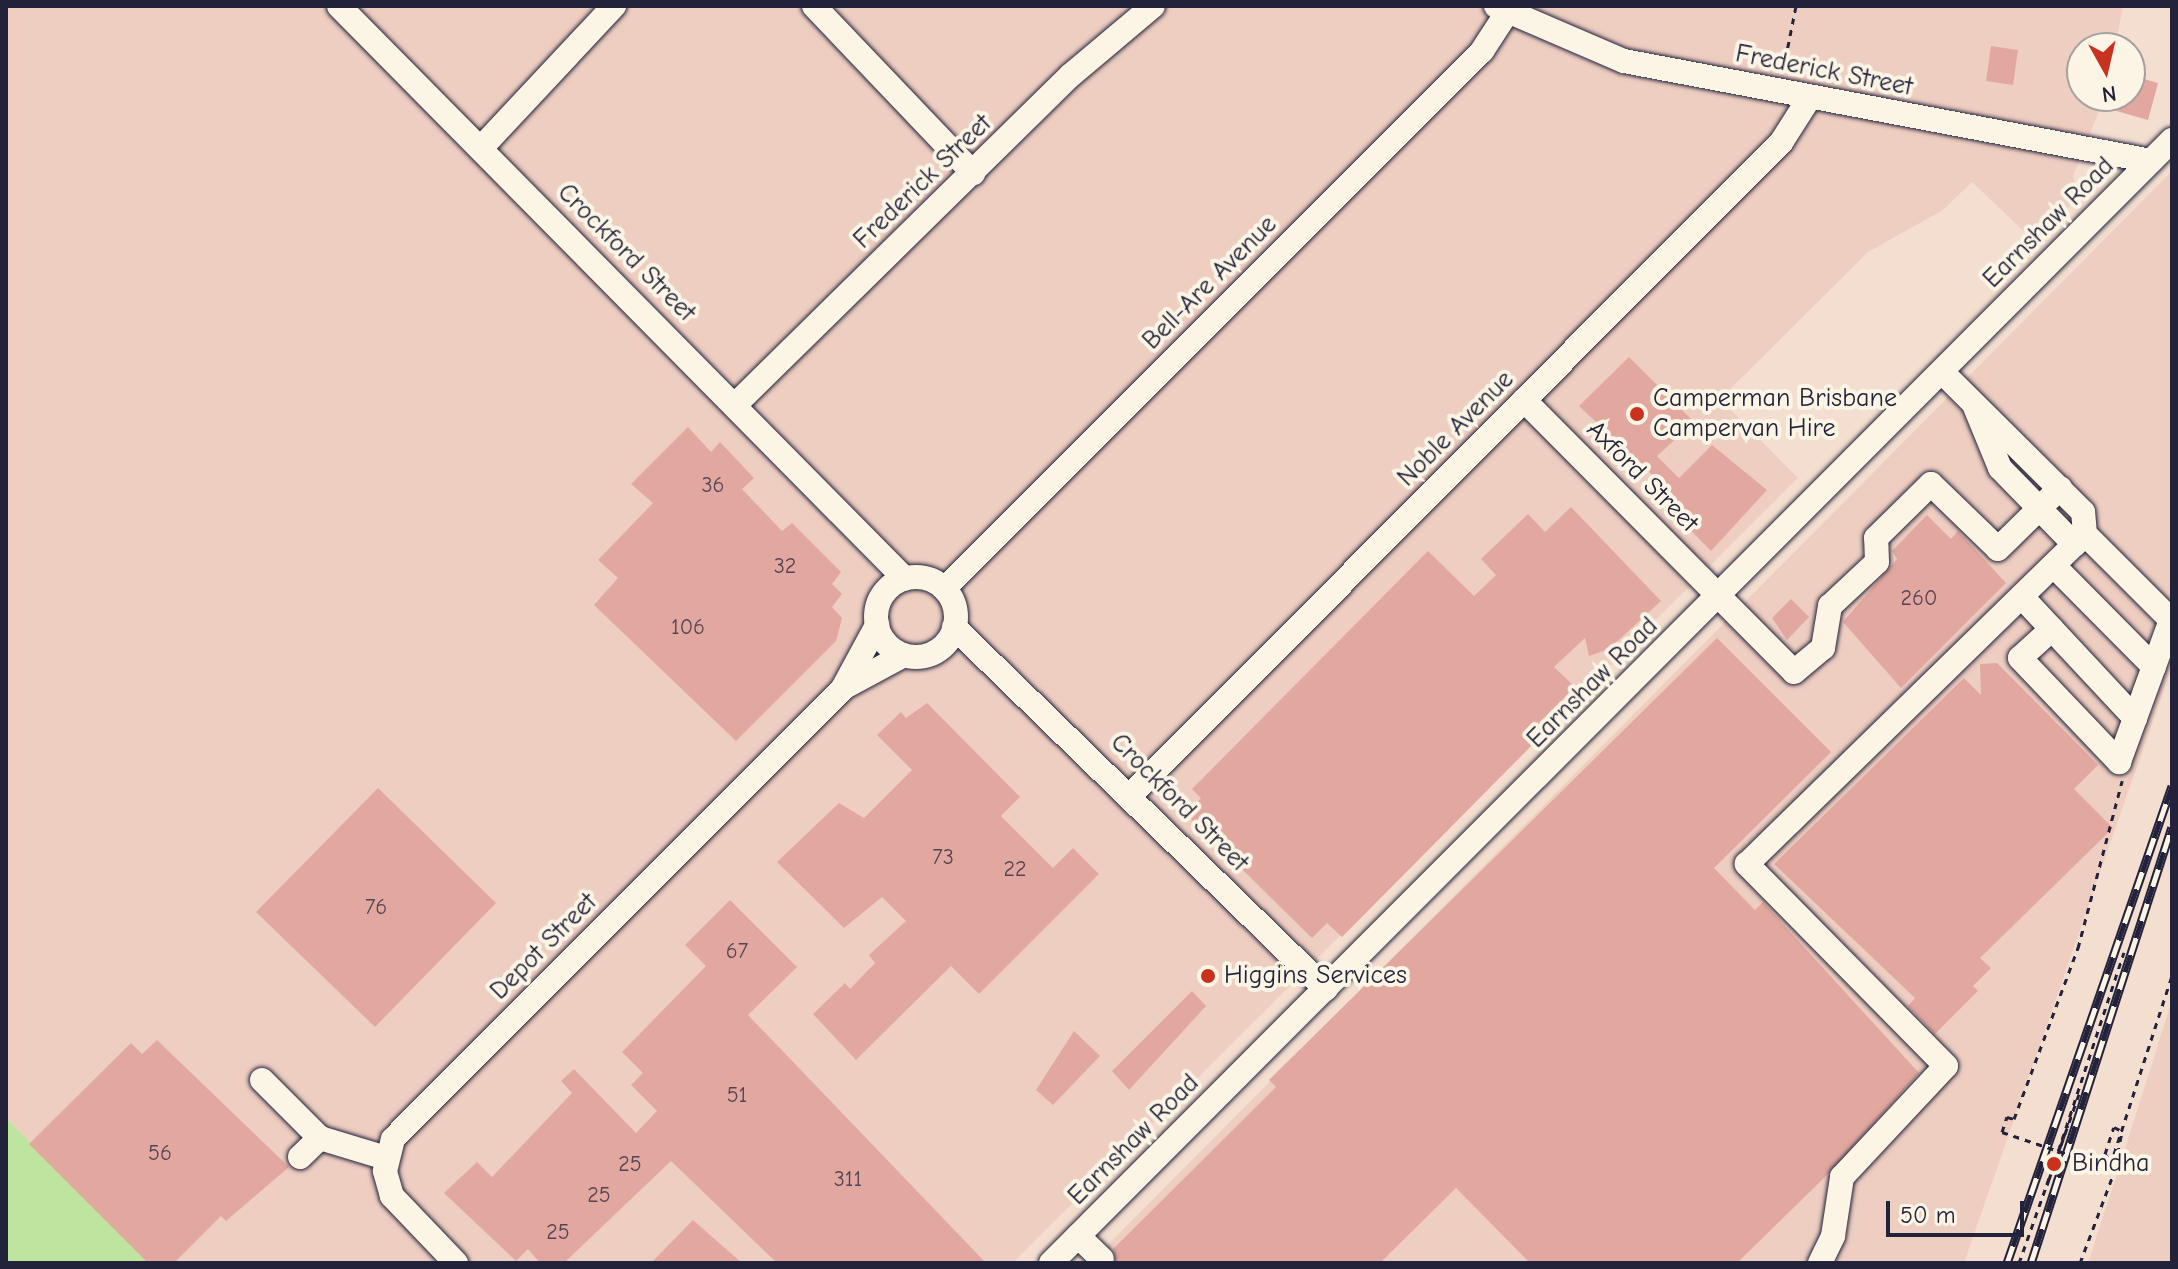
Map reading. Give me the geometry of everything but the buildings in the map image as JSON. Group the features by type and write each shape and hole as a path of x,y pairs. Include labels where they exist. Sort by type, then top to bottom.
{"street":[{"name":"Crockford Street","path":"339,6 737,403 905,579"},
{"path":"481,148 614,6"},
{"name":"Frederick Street","path":"737,403 973,173 1153,6"},
{"path":"825,9 973,173"},
{"name":"Frederick Street","path":"1502,9 1616,59 2151,161"},
{"name":"Bell-Are Avenue","path":"944,589 1482,51 1502,9"},
{"name":"Noble Avenue","path":"1132,794 1782,141 1810,97"},
{"name":"Earnshaw Road","path":"1051,1263 2172,140"},
{"path":"1820,1263 1833,1236 1842,1177 1946,1066 1747,864 2080,540 2083,512 1942,372"},
{"name":"Axford Street","path":"1524,400 1794,672 1823,648 1830,606 1877,562 1876,538 1931,484 1998,549 2040,508"},
{"path":"1972,401 2000,468 2040,508 2171,620 2119,762 2020,658 2052,629"},
{"path":"2040,508 2060,488"},
{"path":"870,544 882,597 877,625 904,655 933,653 989,662"},
{"path":"2054,566 2154,667"},
{"path":"882,597 905,579 944,589 955,607 954,627 933,653"},
{"path":"2022,597 2135,718"},
{"name":"Depot Street","path":"843,688 877,625"},
{"name":"Crockford Street","path":"954,627 1132,794 1326,989"},
{"name":"Depot Street","path":"386,1158 401,1129 843,688 904,655"},
{"path":"262,1080 320,1138 386,1158 392,1196 456,1263"},
{"path":"300,1157 320,1138"},
{"path":"1078,1236 1102,1259"}],"path":[{"path":"1780,91 1796,6"},
{"path":"2119,762 2123,794 2078,948 2014,1119 2007,1117 2002,1132 2109,1168 2172,975"},
{"path":"2047,1185 2124,952"},
{"path":"2047,1185 2074,1122 2079,1094"},
{"path":"2067,1123 2074,1122"},
{"path":"2019,1263 2067,1123"},
{"path":"2115,1165 2105,1154 2114,1127 2122,1131"},
{"path":"2080,1263 2115,1165 2122,1131"}],"shaded area":[{"path":"6,6 2123,6 2118,32 2066,32 2066,112 2099,112 2073,176 2078,197 2034,241 1972,182 1943,210 1868,252 1720,399 1798,478 1013,1263 151,1263 6,1118"},
{"path":"2172,171 2172,666 1964,1263 1090,1263"},
{"path":"2172,1000 2172,1263 2088,1263 2118,1171"}],"green space":[{"path":"6,1118 151,1263 6,1263"}],"railway":[{"path":"2007,1263 2172,786"},
{"path":"2031,1263 2172,827"}],"place":[{"name":"Camperman Brisbane Campervan Hire","path":"1637,414"},
{"name":"Higgins Services","path":"1208,976"},
{"name":"Bindha","path":"2054,1164"}]}
